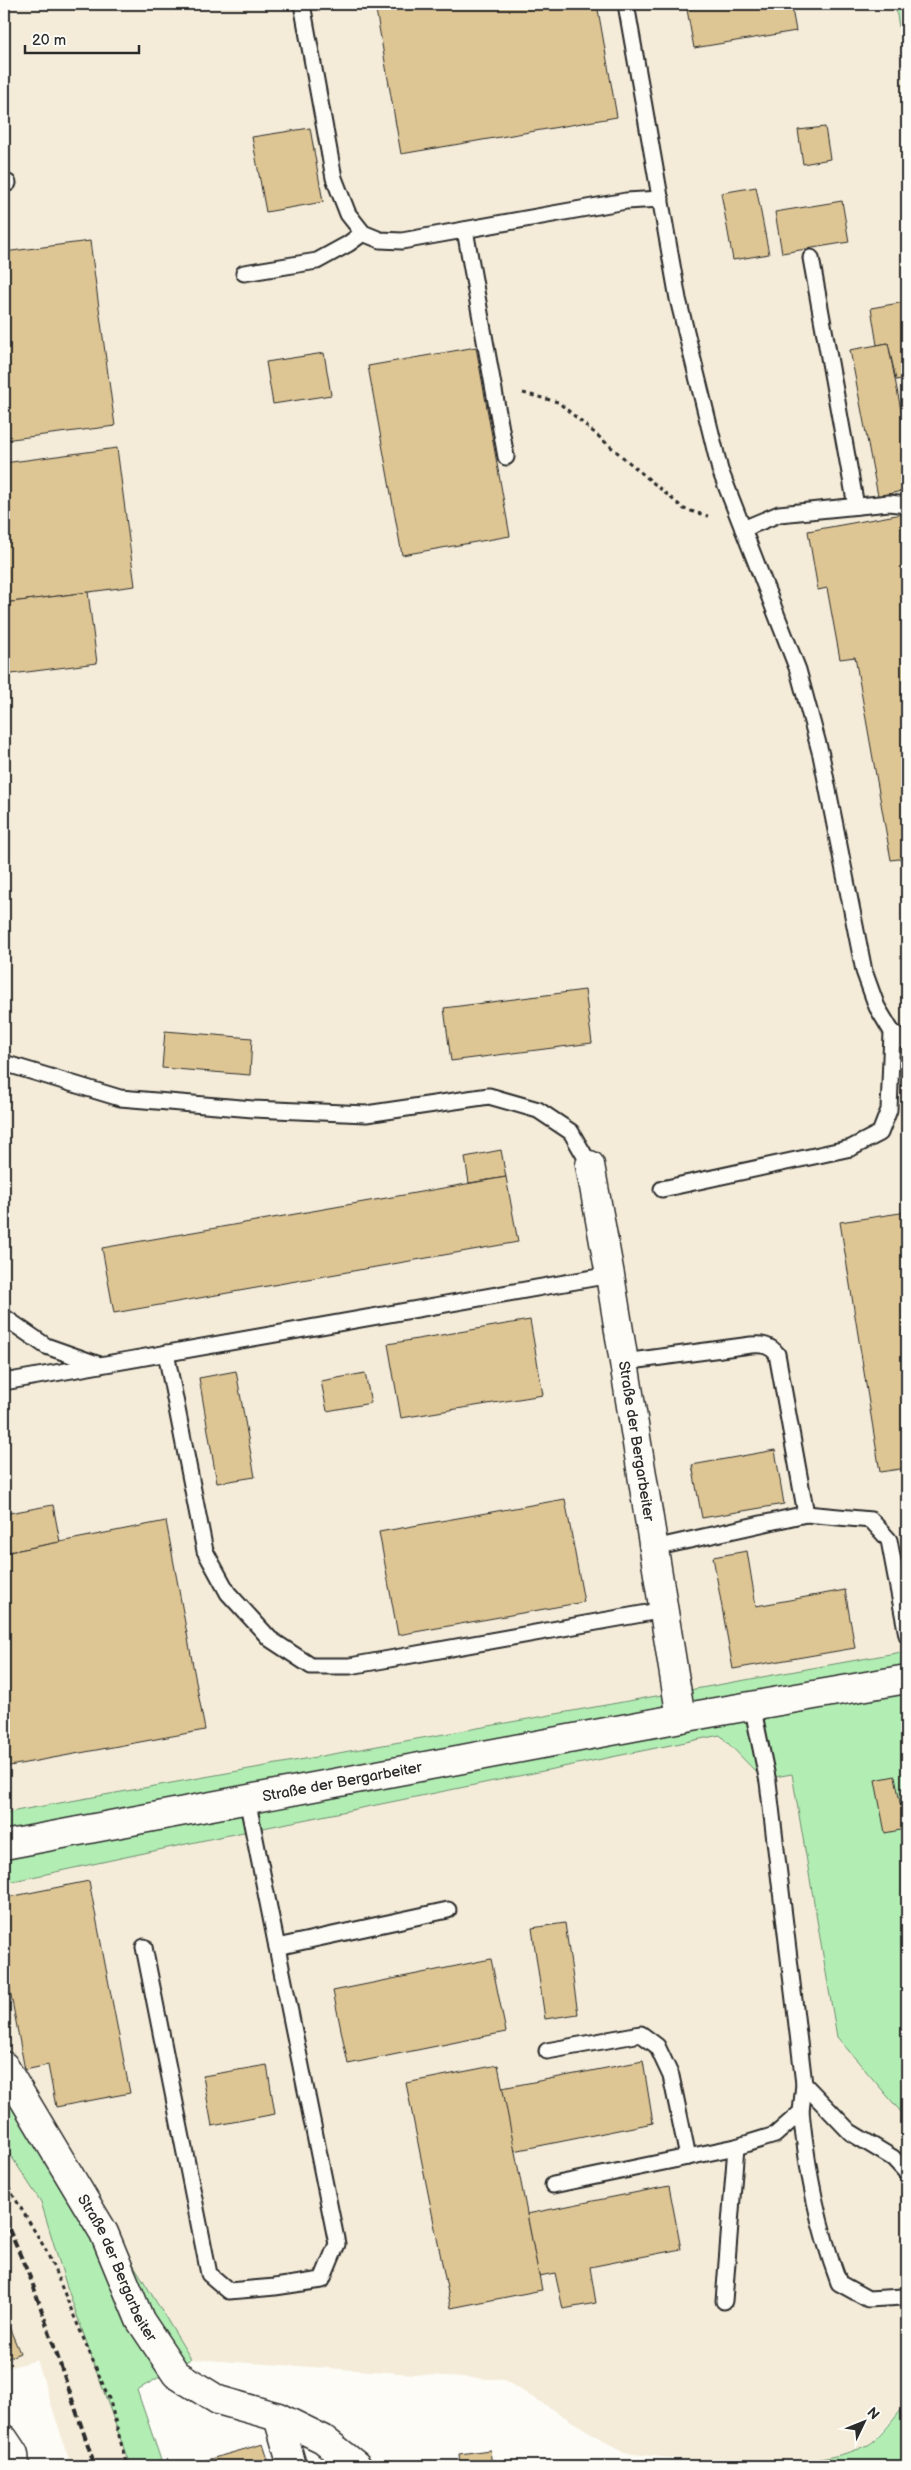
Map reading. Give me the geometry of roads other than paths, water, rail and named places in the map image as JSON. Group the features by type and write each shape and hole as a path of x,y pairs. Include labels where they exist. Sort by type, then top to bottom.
{"street":[{"name":"Straße der Bergarbeiter","path":"590,1165 610,1275 680,1718"},
{"name":"Straße der Bergarbeiter","path":"4,1845 680,1718 907,1679"},
{"name":"Straße der Bergarbeiter","path":"4,2066 104,2233 140,2320 176,2374 218,2400 278,2417 324,2439 356,2466"},
{"path":"278,2417 292,2466"},
{"path":"4,2439 14,2454 15,2466"}],"lane":[{"path":"302,4 334,178 348,214 363,232 380,240 402,241 626,201 661,199"},
{"path":"626,4 678,299 720,470 798,670 821,755 864,970 877,1008 892,1032 907,1040"},
{"path":"465,230 506,457"},
{"path":"244,273 317,261 348,244 363,232"},
{"path":"811,258 856,506"},
{"path":"741,524 780,514 889,503 907,505"},
{"path":"662,1189 851,1148 880,1133 889,1110 892,1032"},
{"path":"4,1063 120,1098 253,1109 366,1114 488,1096 538,1110 570,1132 590,1165"},
{"path":"4,1382 610,1275"},
{"path":"4,1317 46,1346 98,1364"},
{"path":"624,1362 751,1345 763,1344 772,1348 777,1354 806,1514"},
{"path":"166,1353 205,1551 228,1593 234,1600 270,1639 311,1666 350,1666 664,1610"},
{"path":"654,1548 806,1514 870,1520 889,1540 907,1635"},
{"path":"752,1706 768,1782 804,2084 801,2112 808,2173 821,2231 839,2283 868,2299 903,2297 907,2294"},
{"path":"144,1947 209,2274 229,2291 275,2288 322,2280 337,2244 247,1799"},
{"path":"277,1947 448,1910"},
{"path":"547,2051 641,2034 657,2046 671,2076 688,2157"},
{"path":"804,2084 850,2132 893,2158 907,2173"},
{"path":"553,2184 736,2147 775,2135 801,2112"},
{"path":"724,2301 736,2147"}],"railway":[{"path":"4,2218 32,2282 95,2466"}]}
